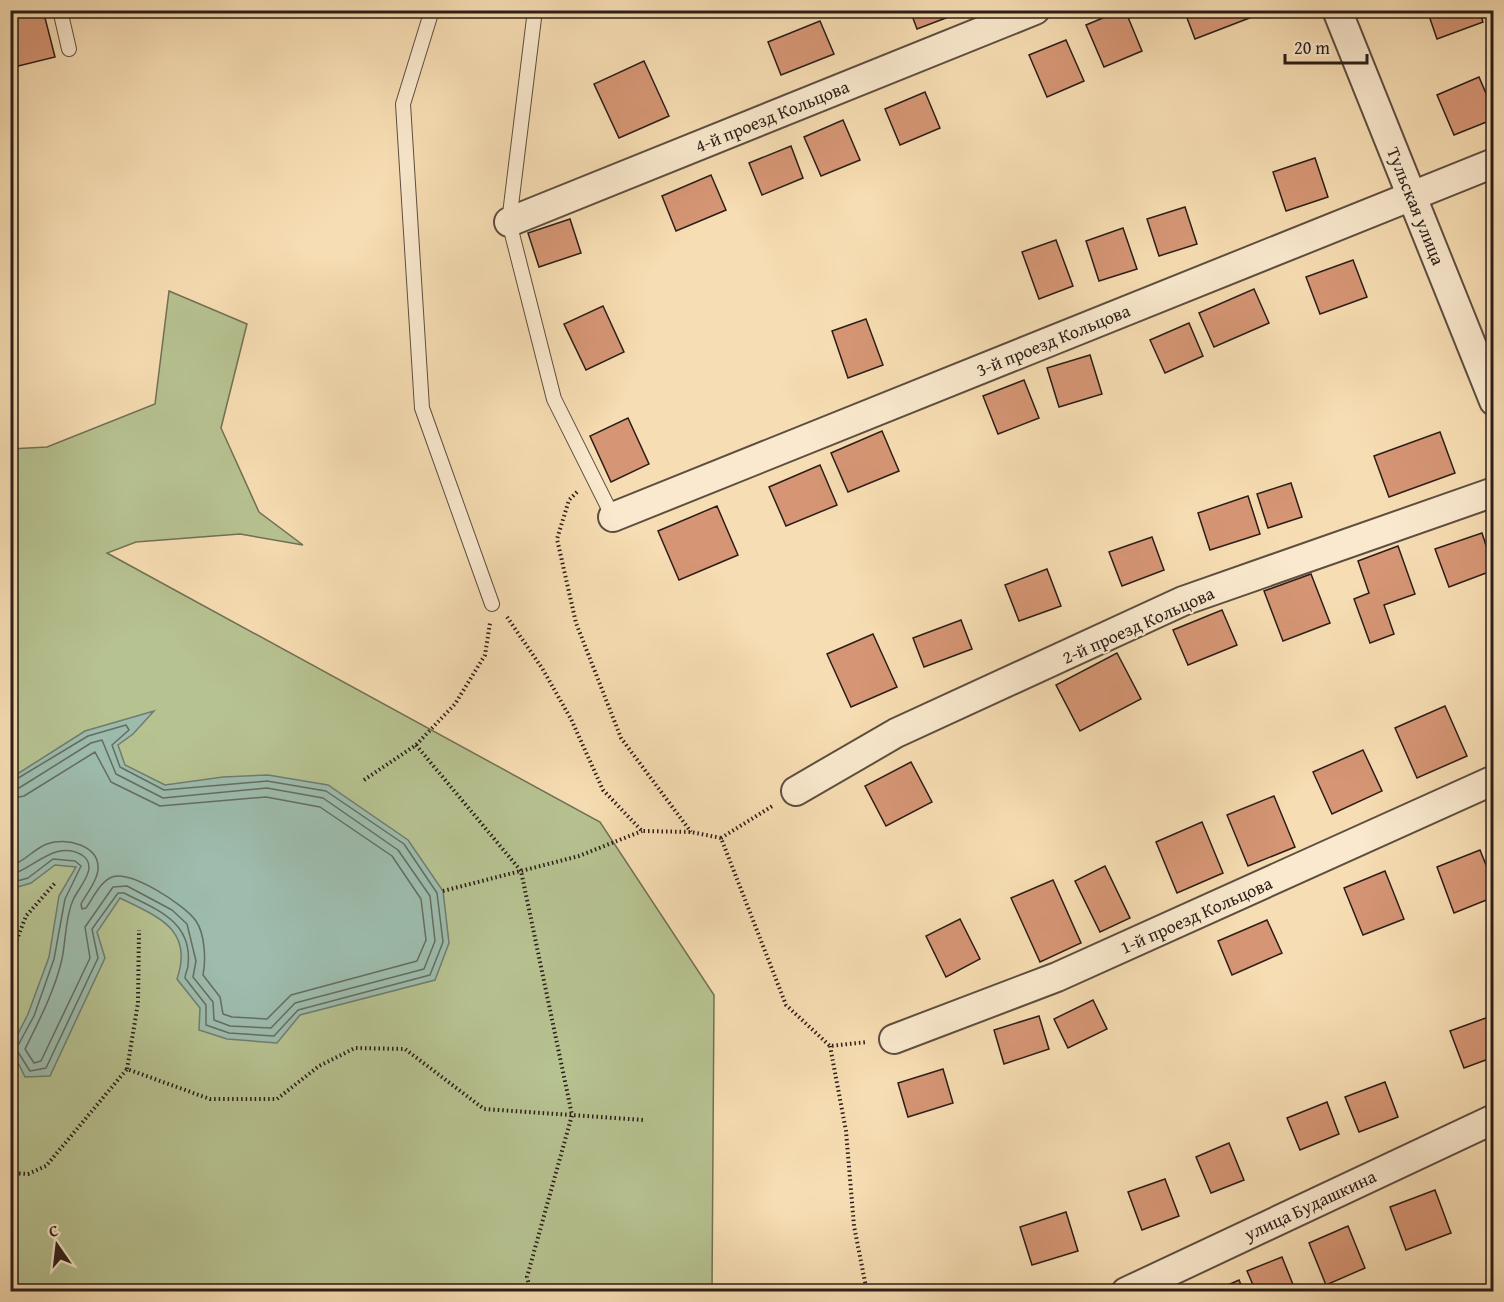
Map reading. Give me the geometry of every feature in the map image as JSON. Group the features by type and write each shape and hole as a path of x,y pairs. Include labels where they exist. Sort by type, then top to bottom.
{"street":[{"name":"4-й проезд Кольцова","path":"509,222 1035,10"},
{"name":"Тульская улица","path":"1337,10 1494,401"},
{"name":"3-й проезд Кольцова","path":"613,517 1494,163"},
{"name":"2-й проезд Кольцова","path":"796,791 896,733 1183,601 1494,492"},
{"name":"1-й проезд Кольцова","path":"894,1039 1057,977 1494,780"},
{"name":"улица Будашкина","path":"1126,1292 1494,1119"}],"lane":[{"path":"60,10 69,49"},
{"path":"432,10 403,104 423,408 492,604"},
{"path":"535,10 509,222 554,399 613,517"}],"path":[{"path":"593,476 569,500 557,539 576,623 621,738 691,832"},
{"path":"364,780 416,745 455,704 485,655 492,604"},
{"path":"492,604 511,621 542,668 571,719 603,790 642,831"},
{"path":"416,745 521,871 572,1115 527,1277 531,1292"},
{"path":"443,891 579,856 642,831 691,832 721,838 796,791"},
{"path":"721,838 786,1005 830,1046 846,1131 854,1226 867,1292"},
{"path":"10,957 26,916 55,883"},
{"path":"10,1173 28,1174 46,1166 127,1069 138,1003 139,930"},
{"path":"830,1046 894,1039"},
{"path":"127,1069 210,1099 278,1099 319,1066 355,1048 405,1049 483,1109 644,1120"}],"green space":[{"path":"169,291 247,324 221,428 259,512 303,545 240,534 136,542 107,553 600,822 714,995 712,1291 11,1291 10,449 47,447 155,404"}],"water":[{"path":"154,711 133,734 118,745 125,765 165,785 223,777 268,775 328,785 408,840 443,891 449,943 435,980 300,1015 277,1043 227,1039 199,1030 200,1008 177,979 181,948 176,936 159,919 120,898 97,932 105,958 50,1076 25,1077 11,1048 28,1014 49,957 59,896 76,867 55,865 31,883 11,889 11,778 85,731"}],"building":[{"path":"10,10 43,10 55,57 10,68"},
{"path":"910,10 958,10 959,13 917,29"},
{"path":"1125,10 1142,51 1104,67 1086,25"},
{"path":"1184,10 1249,10 1252,17 1195,39"},
{"path":"1427,10 1479,10 1483,22 1437,39"},
{"path":"820,21 834,54 781,75 768,42"},
{"path":"1066,40 1084,81 1047,97 1029,55"},
{"path":"644,61 669,116 619,138 594,84"},
{"path":"1479,77 1494,112 1494,119 1454,135 1437,95"},
{"path":"925,92 940,128 900,145 885,109"},
{"path":"843,120 860,160 821,176 804,137"},
{"path":"791,146 803,178 762,195 749,163"},
{"path":"1315,158 1328,197 1286,211 1273,172"},
{"path":"711,175 726,210 676,231 662,196"},
{"path":"1185,207 1197,244 1159,256 1147,219"},
{"path":"570,219 581,253 539,267 528,233"},
{"path":"1123,228 1137,269 1099,281 1086,241"},
{"path":"1056,240 1073,286 1039,299 1022,252"},
{"path":"1353,260 1367,297 1320,314 1306,277"},
{"path":"1254,289 1269,323 1214,347 1199,313"},
{"path":"603,306 624,352 586,370 564,324"},
{"path":"866,319 883,365 848,378 832,331"},
{"path":"1189,323 1203,356 1165,373 1150,340"},
{"path":"1090,355 1102,394 1059,407 1047,368"},
{"path":"1024,380 1039,418 998,434 983,396"},
{"path":"628,418 649,464 611,482 590,436"},
{"path":"882,431 899,471 848,492 831,453"},
{"path":"1440,432 1455,473 1389,497 1374,456"},
{"path":"820,465 837,505 786,526 769,487"},
{"path":"1291,483 1302,517 1268,528 1257,494"},
{"path":"1248,496 1260,534 1210,550 1198,513"},
{"path":"717,506 738,555 679,580 658,531"},
{"path":"1482,533 1494,570 1449,587 1435,549"},
{"path":"1152,537 1164,570 1122,586 1109,552"},
{"path":"1398,546 1415,594 1384,605 1394,634 1370,643 1354,599 1369,593 1358,561"},
{"path":"1047,569 1061,606 1019,621 1005,585"},
{"path":"1311,574 1330,623 1283,641 1264,591"},
{"path":"1222,610 1237,645 1188,665 1173,630"},
{"path":"961,620 972,649 924,667 913,638"},
{"path":"873,634 897,687 851,707 827,654"},
{"path":"1117,653 1141,699 1080,731 1056,685"},
{"path":"1445,706 1467,756 1417,778 1395,728"},
{"path":"1363,750 1382,791 1332,814 1313,772"},
{"path":"911,762 932,802 886,826 865,786"},
{"path":"1274,796 1295,847 1248,866 1227,815"},
{"path":"1202,822 1223,873 1177,893 1156,842"},
{"path":"1480,850 1494,885 1494,897 1454,913 1437,867"},
{"path":"1105,866 1130,918 1100,932 1075,881"},
{"path":"1385,871 1404,919 1363,935 1344,888"},
{"path":"1053,880 1081,943 1040,962 1011,898"},
{"path":"960,919 980,959 946,977 926,936"},
{"path":"1267,920 1282,953 1232,975 1218,941"},
{"path":"1093,1000 1107,1029 1068,1048 1054,1019"},
{"path":"1494,1015 1494,1057 1464,1068 1450,1031"},
{"path":"1039,1016 1049,1049 1004,1064 994,1030"},
{"path":"943,1069 953,1103 908,1117 898,1083"},
{"path":"1385,1082 1398,1117 1359,1132 1345,1097"},
{"path":"1327,1102 1339,1134 1300,1150 1287,1118"},
{"path":"1229,1143 1244,1180 1211,1193 1196,1157"},
{"path":"1165,1179 1179,1216 1142,1230 1128,1192"},
{"path":"1435,1190 1451,1233 1406,1250 1390,1207"},
{"path":"1066,1212 1078,1251 1032,1265 1020,1227"},
{"path":"1348,1226 1365,1268 1326,1285 1309,1243"},
{"path":"1282,1257 1296,1292 1256,1292 1247,1271"},
{"path":"1239,1280 1244,1292 1212,1292"}]}
